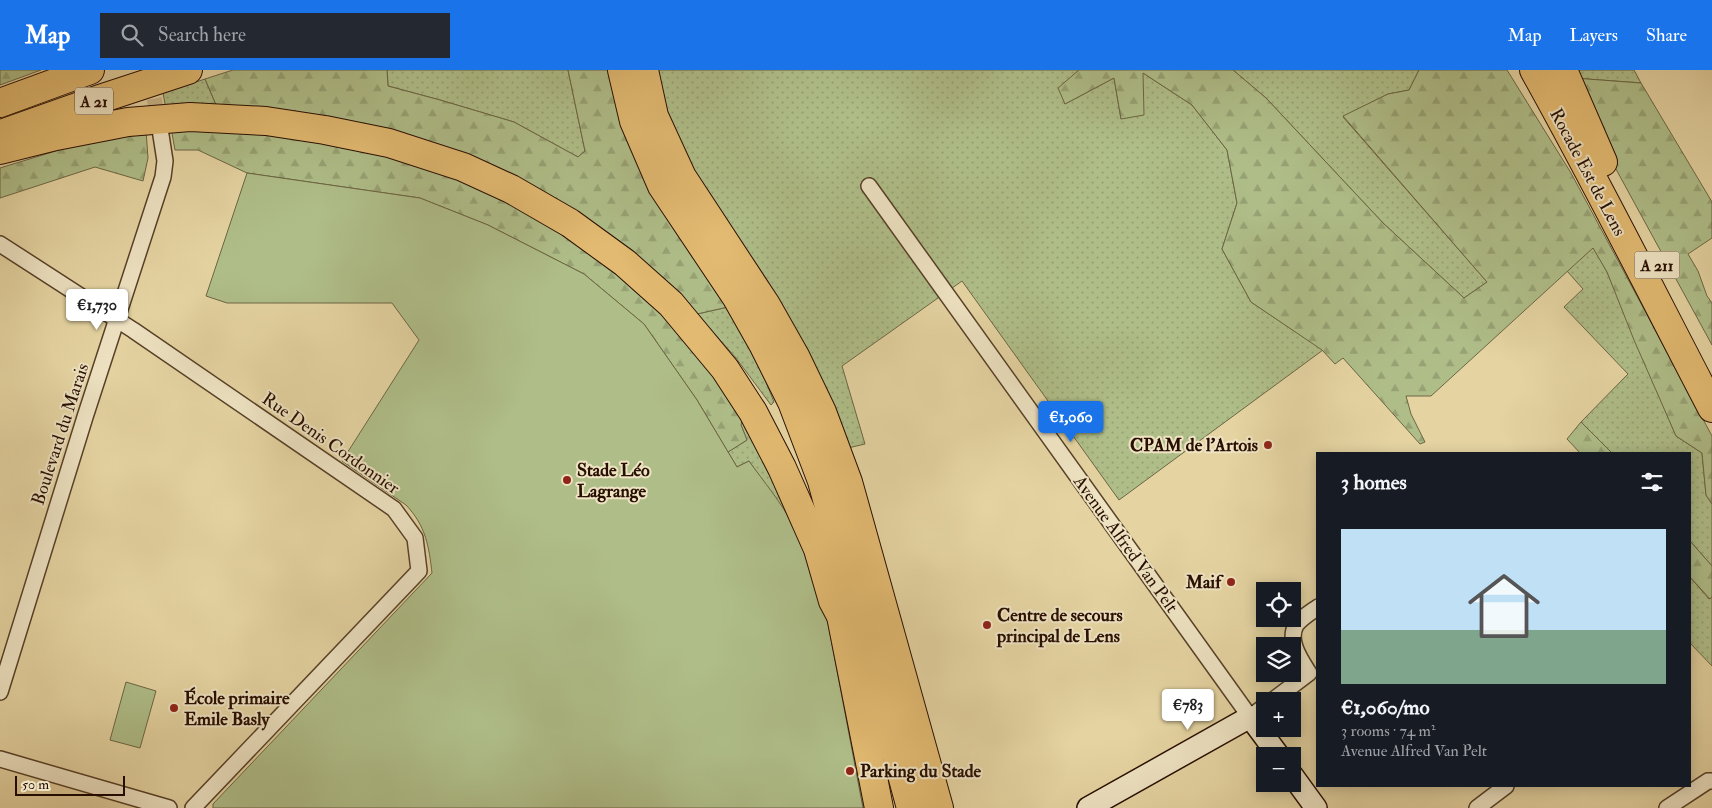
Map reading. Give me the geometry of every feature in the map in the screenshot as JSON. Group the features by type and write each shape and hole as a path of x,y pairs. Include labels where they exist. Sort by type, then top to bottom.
{"highway":[{"name":"A 21","path":"0,102 90,70"},
{"name":"A 21","path":"0,135 188,70"},
{"path":"622,70 634,121 662,186 737,298 792,402 822,481 911,808"},
{"path":"644,70 654,116 682,177 766,305 796,358 822,412 854,500 939,808"},
{"path":"1520,70 1610,214"},
{"name":"Rocade Est de Lens","path":"1534,70 1576,145 1712,408"},
{"name":"Rocade Est de Lens","path":"1548,70 1603,162 1712,368"},
{"path":"1563,70 1603,162"},
{"path":"0,150 56,136 128,122 190,117 266,122 324,130 389,143 463,167 511,189 570,223 625,263 671,304 725,369 753,412 782,468 818,549 833,601 841,616"},
{"path":"822,481 822,515 841,593 841,616 879,808"}],"main road":[{"path":"1088,808 1256,713"},
{"path":"1301,787 1316,808"}],"street":[{"name":"Boulevard du Marais","path":"0,692 54,515 163,177 165,161 160,129"},
{"name":"Avenue Alfred Van Pelt","path":"868,186 1256,711"},
{"path":"0,244 117,320"},
{"name":"Rue Denis Cordonnier","path":"117,320 394,509 415,538 419,571 193,808"},
{"path":"1284,692 1309,673 1293,642 1296,626 1316,609"},
{"path":"0,759 169,808"},
{"path":"1667,808 1708,781 1712,781"},
{"path":"1477,808 1505,787"}],"green space":[{"path":"0,70 41,70 0,85"},
{"path":"233,70 387,70 388,86 514,122 578,157 585,151 568,70 610,70 623,129 634,156 650,185 728,307 697,314 666,280 578,215 496,170 217,107 205,79"},
{"path":"387,70 568,70 585,151 578,157 514,122 388,86"},
{"path":"655,70 1079,70 1059,88 1065,104 1114,78 1121,119 1143,73 1192,105 1227,150 1237,203 1222,249 1251,302 1323,350 1119,500 962,281 842,366 865,444 848,448 669,133"},
{"path":"1079,70 1233,70 1266,98 1383,223 1464,298 1487,282 1343,116 1388,94 1409,90 1419,70 1507,70 1571,173 1712,436 1712,504 1706,495 1702,453 1676,436 1607,272 1593,248 1431,396 1406,396 1411,414 1425,442 1420,444 1343,358 1335,364 1322,350 1251,302 1222,249 1237,203 1227,150 1192,105 1143,73 1144,115 1121,119 1114,78 1065,104 1058,88"},
{"path":"1233,70 1419,70 1409,90 1388,94 1343,117 1487,282 1464,298 1383,223 1266,98"},
{"path":"1571,70 1634,70 1641,83 1574,78"},
{"path":"1574,78 1641,83 1712,202 1712,238 1688,254 1698,271 1707,296 1712,303 1712,345 1611,160"},
{"path":"205,79 217,107 166,109 163,93"},
{"path":"171,128 260,130 388,154 511,196 619,271 695,343 744,414 741,425 747,440 728,452 697,400 644,324 584,274 488,225 420,198 247,173 198,150 175,150"},
{"path":"146,130 148,158 143,181 95,167 0,198 0,168 72,146"},
{"name":"Stade Léo Lagrange","path":"247,173 420,198 488,225 584,274 644,324 697,400 737,467 749,461 783,508 799,537 813,573 828,623 863,808 213,808 213,804 432,573 425,537 413,513 406,505 342,461 419,340 392,303 227,303 206,296"},
{"path":"1593,247 1607,272 1676,436 1702,453 1706,495 1712,504 1712,566 1691,542 1691,452 1611,452 1581,422 1628,374 1564,307 1583,289 1567,271"},
{"path":"728,307 755,355 774,402 771,405 736,358 697,314"},
{"path":"744,414 816,555 871,808 863,808 822,603 772,494 749,461 737,467 728,452 747,440 741,425"},
{"path":"1581,422 1611,452 1579,452 1567,439"},
{"path":"1691,542 1712,566 1712,597 1710,599 1691,578"},
{"path":"1691,578 1709,599 1712,597 1712,666 1691,644"},
{"path":"126,682 156,691 140,748 110,740"}],"tunnel":[{"path":"150,76 159,125"}],"place":[{"name":"CPAM de l'Artois","path":"1268,445"},
{"name":"Stade Léo Lagrange","path":"567,480"},
{"name":"Maif","path":"1231,582"},
{"name":"Centre de secours principal de Lens","path":"987,625"},
{"name":"École primaire Emile Basly","path":"174,708"},
{"name":"Parking du Stade","path":"850,771"}]}
